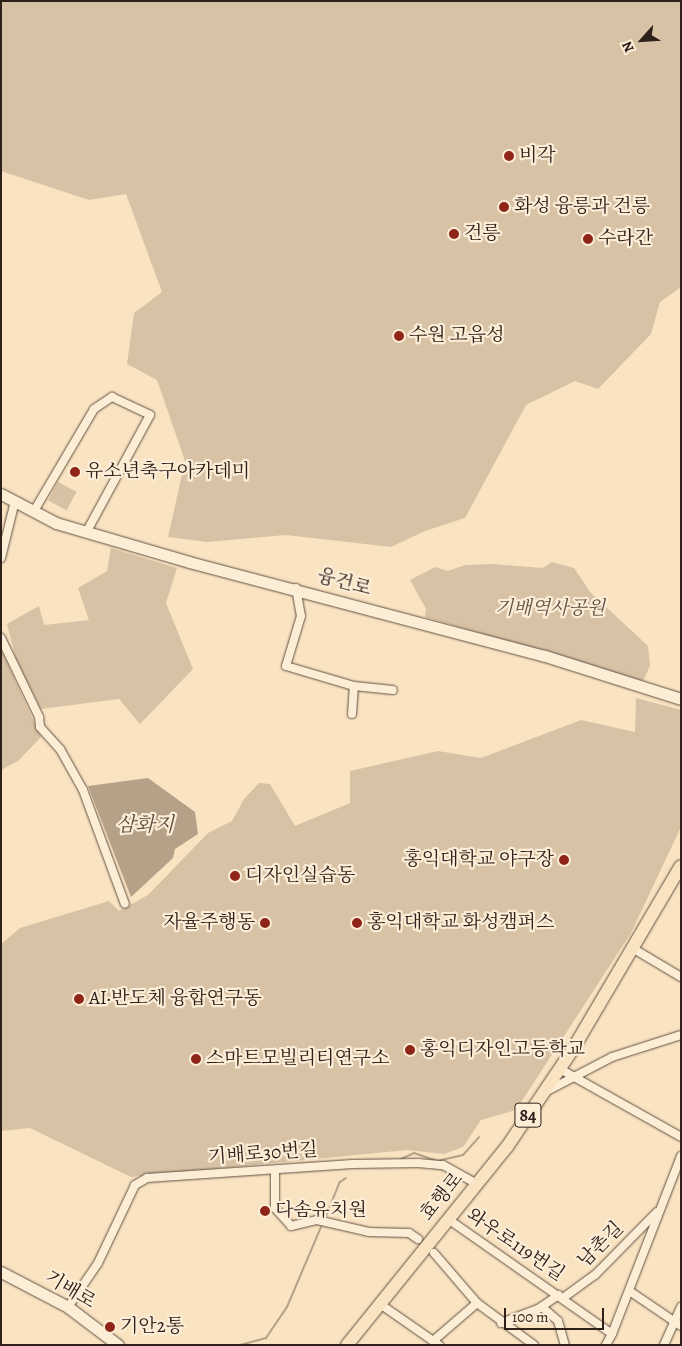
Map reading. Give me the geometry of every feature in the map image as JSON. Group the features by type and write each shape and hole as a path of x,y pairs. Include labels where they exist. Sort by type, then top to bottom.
{"main road":[{"name":"효행로","path":"347,1345 477,1184 560,1069 634,950 681,866"}],"street":[{"path":"34,511 94,409 112,397 150,415 87,531"},
{"name":"융건로","path":"1,494 56,523 189,562 296,588 545,656 681,699"},
{"path":"1,558 15,501"},
{"path":"296,588 301,616 286,666 354,686 393,690"},
{"path":"1,638 4,651 39,717 40,727 60,749 83,790 125,904"},
{"path":"352,714 354,686"},
{"path":"634,950 681,977"},
{"path":"543,1093 612,1056 681,1035"},
{"path":"560,1069 681,1137"},
{"path":"606,1345 630,1292 658,1211 681,1156"},
{"name":"기배로30번길","path":"68,1306 98,1263 135,1184 148,1178 418,1163 443,1165 477,1184"},
{"path":"275,1170 275,1208 291,1226 317,1220 369,1232 409,1233 418,1240"},
{"name":"남촌길","path":"501,1323 516,1320 542,1307 595,1275 658,1211"},
{"name":"와우로119번길","path":"448,1219 561,1296 612,1334"},
{"path":"434,1252 477,1303 501,1323 534,1345"},
{"name":"기배로","path":"1,1272 68,1306 118,1345"},
{"path":"630,1292 678,1324"},
{"path":"380,1304 436,1343 477,1303"},
{"name":"와우로119번길","path":"542,1307 558,1321 565,1345"},
{"path":"664,1345 678,1324 681,1307"}],"green space":[{"path":"1,1 681,1 681,287 660,302 651,334 598,389 575,381 526,405 465,518 425,531 391,547 286,535 207,542 168,537 185,461 157,380 127,364 134,313 162,292 126,194 89,200 1,171"},
{"path":"58,482 77,492 67,510 48,501"},
{"path":"111,548 177,568 166,603 193,669 140,724 119,699 41,709 16,659 7,624 39,606 44,625 89,620 78,588 107,571"},
{"name":"기배역사공원","path":"552,562 574,568 591,593 648,646 650,666 643,681 425,617 426,609 410,580 435,567 448,571 465,565 492,564 543,568"},
{"path":"1,649 41,737 18,761 1,770"},
{"path":"636,698 681,710 681,827 631,933 516,1110 481,1120 463,1147 444,1154 407,1150 131,1177 30,1128 1,1131 1,944 20,928 109,901 119,911 148,895 208,833 232,821 244,799 259,783 270,784 295,826 350,803 350,771 438,751 481,758 581,720 635,732"}],"water":[{"name":"삼화지","path":"148,778 195,812 198,834 175,849 173,858 131,897 88,786"}],"waterway":[{"path":"401,1159 414,1153 437,1161 463,1155 479,1137"},
{"path":"326,1216 340,1182 346,1178"},
{"path":"240,1345 266,1338 287,1307 321,1227"}],"place":[{"name":"비각","path":"509,156"},
{"name":"화성 융릉과 건릉","path":"504,207"},
{"name":"건릉","path":"454,234"},
{"name":"수라간","path":"588,239"},
{"name":"수원 고읍성","path":"399,336"},
{"name":"유소년축구아카데미","path":"75,472"},
{"name":"홍익대학교 야구장","path":"564,860"},
{"name":"디자인실습동","path":"235,876"},
{"name":"자율주행동","path":"265,923"},
{"name":"홍익대학교 화성캠퍼스","path":"357,923"},
{"name":"AI·반도체 융합연구동","path":"79,999"},
{"name":"홍익디자인고등학교","path":"410,1050"},
{"name":"스마트모빌리티연구소","path":"196,1059"},
{"name":"다솜유치원","path":"265,1211"},
{"name":"기안2통","path":"110,1327"}]}
